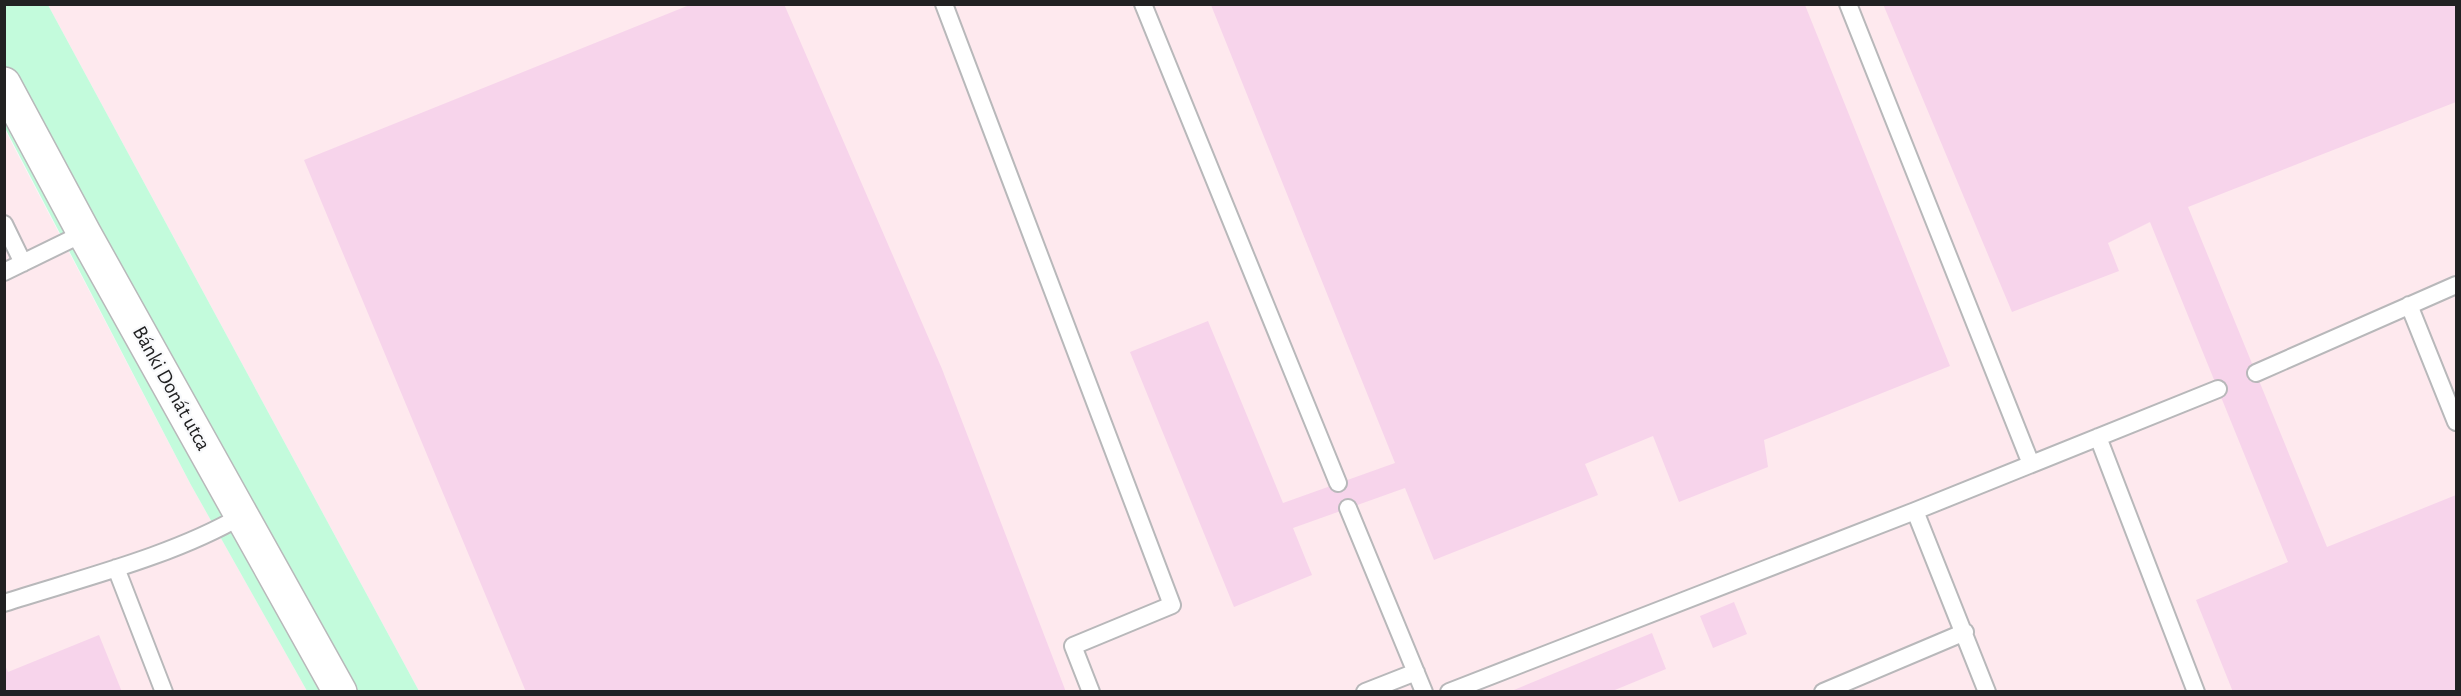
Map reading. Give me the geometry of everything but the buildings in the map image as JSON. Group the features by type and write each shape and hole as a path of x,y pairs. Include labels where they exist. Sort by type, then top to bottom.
{"street":[{"name":"Bánki Donát utca","path":"4,84 84,233 340,692"}],"lane":[{"path":"944,4 1172,605 1073,646 1091,692"},
{"path":"1143,4 1338,483"},
{"path":"1848,4 2031,464"},
{"path":"4,224 23,263"},
{"path":"4,272 84,233"},
{"path":"2256,373 2457,285"},
{"path":"2409,305 2457,422"},
{"path":"1449,692 1915,511 2218,389"},
{"path":"2098,437 2196,692"},
{"path":"1348,508 1424,692"},
{"path":"1915,511 1987,692"},
{"path":"4,603 116,568 212,533 243,515"},
{"path":"116,568 164,692"},
{"path":"1823,692 1965,632"},
{"path":"1365,692 1416,672"}],"shaded area":[{"path":"48,5 2456,5 2456,691 419,691"},
{"path":"4,128 191,485 307,691 5,691"}],"green space":[{"path":"4,5 48,5 419,691 307,691 191,485 5,128"}]}
